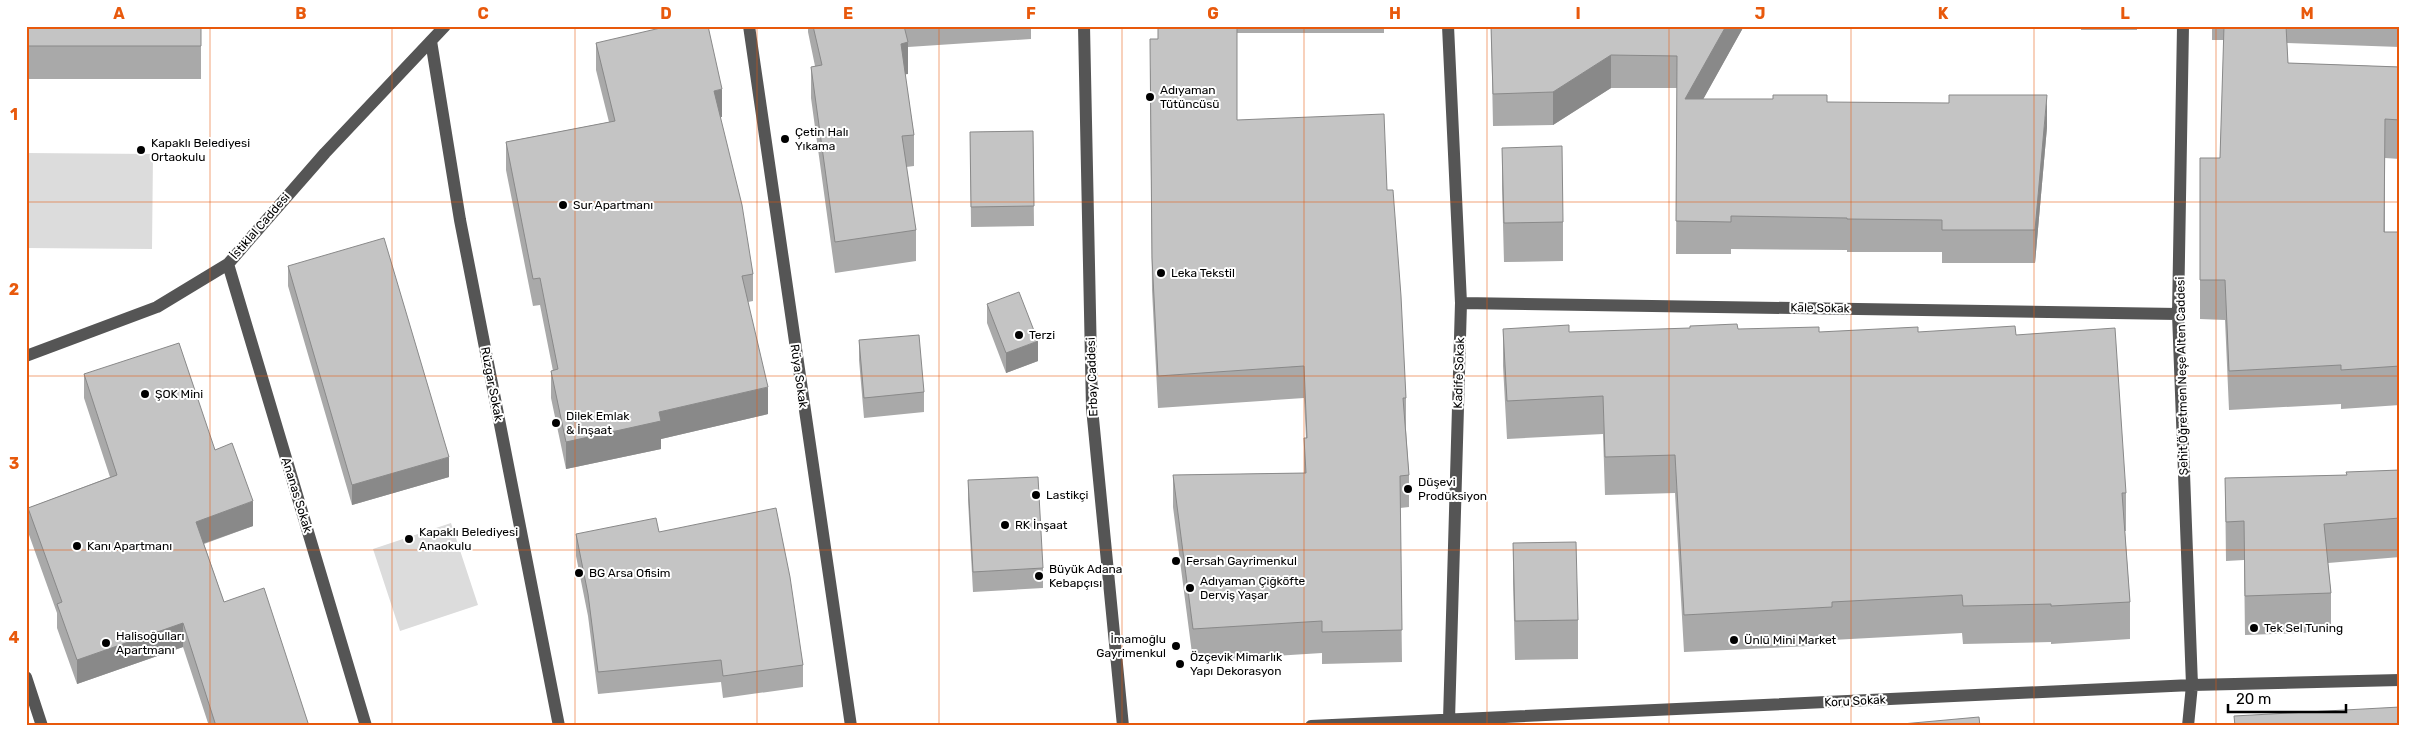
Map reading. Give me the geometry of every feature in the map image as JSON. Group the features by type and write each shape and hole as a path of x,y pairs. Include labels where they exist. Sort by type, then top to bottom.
{"street":[{"name":"İstiklal Caddesi","path":"26,356 157,307 228,264 325,153 445,26"},
{"name":"Rüya Sokak","path":"749,26 851,726"},
{"name":"Erbay Caddesi","path":"1084,26 1092,408 1123,726"},
{"name":"Kadife Sokak","path":"1448,26 1461,303 1449,720"},
{"name":"Şehit Öğretmen Neşe Alten Caddesi","path":"2183,26 2178,314 2192,685 2188,726"},
{"name":"Rüzgar Sokak","path":"432,41 460,220 559,726"},
{"name":"Ananas Sokak","path":"228,264 366,726"},
{"name":"Kale Sokak","path":"1461,303 2178,314"},
{"path":"26,677 42,726"},
{"name":"Koru Sokak","path":"1311,726 2192,685 2400,680"}],"shaded area":[{"path":"26,153 153,154 152,249 26,248"},
{"path":"451,523 478,605 400,631 373,549"}],"building":[{"path":"26,26 201,26 201,46 26,46"},
{"path":"669,26 708,26 722,89 714,91 742,205 753,274 742,276 768,387 659,412 661,421 566,442 551,371 558,369 540,278 533,279 506,142 615,121 596,43"},
{"path":"813,26 904,26 908,42 901,44 914,135 902,136 916,230 835,242 811,67 822,65"},
{"path":"1158,26 1237,26 1237,120 1384,114 1387,190 1393,190 1401,296 1406,398 1403,398 1409,475 1400,476 1402,630 1322,632 1322,621 1193,629 1173,475 1306,473 1304,438 1307,438 1304,366 1158,376 1152,258 1150,39 1158,39"},
{"path":"1491,26 1726,26 1685,99 1773,99 1773,95 1827,95 1827,102 1949,103 1949,95 2047,95 2035,230 1942,230 1942,220 1731,216 1731,222 1676,221 1677,56 1611,55 1553,92 1493,94"},
{"path":"2224,26 2286,26 2288,63 2400,67 2400,120 2385,119 2384,232 2400,232 2400,366 2341,370 2341,365 2229,371 2225,280 2200,280 2200,158 2220,158"},
{"path":"1033,131 1034,206 971,207 970,132"},
{"path":"1562,146 1563,222 1504,223 1502,148"},
{"path":"384,238 449,457 352,485 288,266"},
{"path":"1019,292 1038,341 1006,353 987,304"},
{"path":"1737,324 1738,329 1819,327 1819,332 1918,327 1918,332 2015,326 2016,335 2115,328 2126,493 2122,493 2130,602 2051,606 2051,604 1963,606 1962,595 1832,602 1832,607 1684,615 1675,455 1605,457 1603,396 1507,401 1503,329 1569,325 1569,332 1690,328 1690,326"},
{"path":"919,335 924,392 864,398 859,340"},
{"path":"179,343 215,450 232,443 253,501 196,522 224,602 264,588 309,726 216,726 183,623 77,660 57,604 62,602 28,508 117,475 84,374"},
{"path":"2400,470 2400,518 2324,524 2331,593 2245,596 2244,521 2226,522 2225,478 2347,475 2346,472"},
{"name":"RK İnşaat","path":"1038,477 1043,568 973,572 968,480"},
{"path":"776,508 790,577 803,665 723,676 721,660 598,672 588,594 576,534 656,518 659,532"},
{"path":"1576,542 1578,620 1515,621 1513,543"},
{"path":"2400,707 2400,726 2235,726 2234,716"},
{"path":"1979,717 1980,726 1883,726 1891,725"}],"place":[{"name":"Adıyaman Tütüncüsü","path":"1150,97"},
{"name":"Çetin Halı Yıkama","path":"785,139"},
{"name":"Kapaklı Belediyesi Ortaokulu","path":"141,150"},
{"name":"Sur Apartmanı","path":"563,205"},
{"name":"Leka Tekstil","path":"1161,273"},
{"name":"Terzi","path":"1019,335"},
{"name":"ŞOK Mini","path":"145,394"},
{"name":"Dilek Emlak & İnşaat","path":"556,423"},
{"name":"Düşevi Prodüksiyon","path":"1408,489"},
{"name":"Lastikçi","path":"1036,495"},
{"name":"RK İnşaat","path":"1005,525"},
{"name":"Kapaklı Belediyesi Anaokulu","path":"409,539"},
{"name":"Kanı Apartmanı","path":"77,546"},
{"name":"Fersah Gayrimenkul","path":"1176,561"},
{"name":"BG Arsa Ofisim","path":"579,573"},
{"name":"Büyük Adana Kebapçısı","path":"1039,576"},
{"name":"Adıyaman Çiğköfte Derviş Yaşar","path":"1190,588"},
{"name":"Tek Sel Tuning","path":"2254,628"},
{"name":"Ünlü Mini Market","path":"1734,640"},
{"name":"Halisoğulları Apartmanı","path":"106,643"},
{"name":"İmamoğlu Gayrimenkul","path":"1176,646"},
{"name":"Özçevik Mimarlık Yapı Dekorasyon","path":"1180,664"}]}
